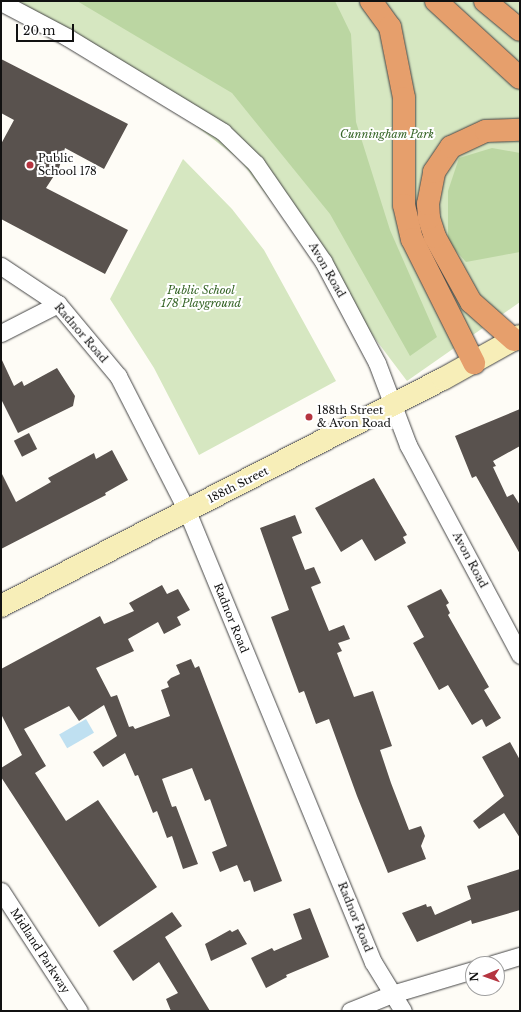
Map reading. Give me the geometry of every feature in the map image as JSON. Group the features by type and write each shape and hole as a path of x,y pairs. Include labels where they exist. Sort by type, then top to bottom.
{"highway":[{"path":"371,1 390,27 404,98 404,205 412,239 474,363"},
{"path":"436,1 520,78"},
{"path":"485,1 520,30"},
{"path":"517,338 471,302 436,237 429,218 428,204 434,172 451,147 486,130 520,130"}],"street":[{"name":"Avon Road","path":"1,2 67,37 223,132 256,164 323,261 376,363 408,444 520,655"},
{"name":"Radnor Road","path":"1,266 58,304 118,376 187,512 373,962 403,1011"},
{"path":"1,333 58,304"},
{"name":"188th Street","path":"1,606 187,512 474,363 517,338"},
{"name":"Midland Parkway","path":"1,891 79,1011"},
{"path":"505,960 520,956"},
{"path":"350,1011 392,994 465,972"}],"green space":[{"name":"Cunningham Park","path":"1,1 520,1 520,302 407,381 240,160 150,90"},
{"path":"77,1 335,1 351,34 356,122 390,230 437,337 410,356 330,214 232,93"},
{"path":"492,148 520,153 520,252 466,262 448,242 448,191 459,158"},
{"name":"Public School 178 Playground","path":"183,159 232,209 264,250 336,381 199,455 154,368 110,299"}],"water":[{"path":"86,719 94,733 67,748 59,734"}],"building":[{"name":"Public School 178","path":"1,59 128,124 104,169 65,148 59,168 46,188 128,230 105,274 1,219 1,144 14,120 1,113"},
{"path":"1,358 14,386 22,381 24,386 57,368 75,396 73,406 18,433 1,399"},
{"path":"520,409 520,446 493,461 496,466 493,467 507,497 513,494 520,505 520,554 476,476 472,478 455,436"},
{"path":"29,433 37,449 22,457 14,441"},
{"path":"112,450 128,480 105,493 106,495 1,549 1,472 16,502 51,482 48,478 94,453 96,459"},
{"path":"374,478 407,535 403,537 406,543 375,561 362,539 341,552 315,508"},
{"path":"295,515 302,533 292,537 305,570 314,567 321,583 311,587 329,631 344,625 350,639 338,643 342,651 337,653 354,697 373,691 392,746 380,750 391,783 409,830 421,826 425,836 421,846 426,859 388,873 357,796 329,719 316,724 304,691 299,693 271,617 289,610 260,528"},
{"path":"162,585 167,594 178,589 190,610 177,617 181,625 164,634 158,622 128,639 134,651 96,668 111,697 117,695 129,727 133,726 135,729 170,716 161,690 169,687 167,682 171,678 180,674 176,665 191,659 195,668 199,666 282,881 254,892 250,880 244,882 237,865 220,872 212,852 227,846 210,799 205,801 192,768 162,779 172,807 176,806 198,864 183,869 172,836 167,838 157,811 153,813 138,775 135,776 125,753 103,767 93,752 117,736 104,705 79,721 69,706 24,729 46,766 35,773 66,821 98,800 157,887 99,927 1,777 1,768 22,755 1,714 1,669 100,616 104,624 134,611 129,603"},
{"path":"441,589 449,603 446,605 450,613 448,615 489,687 484,690 501,718 486,727 482,719 472,725 448,685 439,690 413,643 424,637 407,606"},
{"path":"510,742 520,760 520,838 504,813 479,829 473,821 504,796 482,757"},
{"path":"520,869 520,910 472,924 471,920 417,942 402,913 426,904 427,907 431,906 435,915 471,899 467,886"},
{"path":"310,908 329,957 286,975 287,977 266,988 251,958 272,948 274,951 302,939 293,914"},
{"path":"172,912 182,926 165,937 210,1011 171,1011 166,999 178,993 159,962 133,981 113,951"},
{"path":"238,929 247,944 211,961 205,944 230,930 232,932"}],"place":[{"name":"Public School 178","path":"30,165"},
{"name":"188th Street & Avon Road","path":"309,417"}]}
